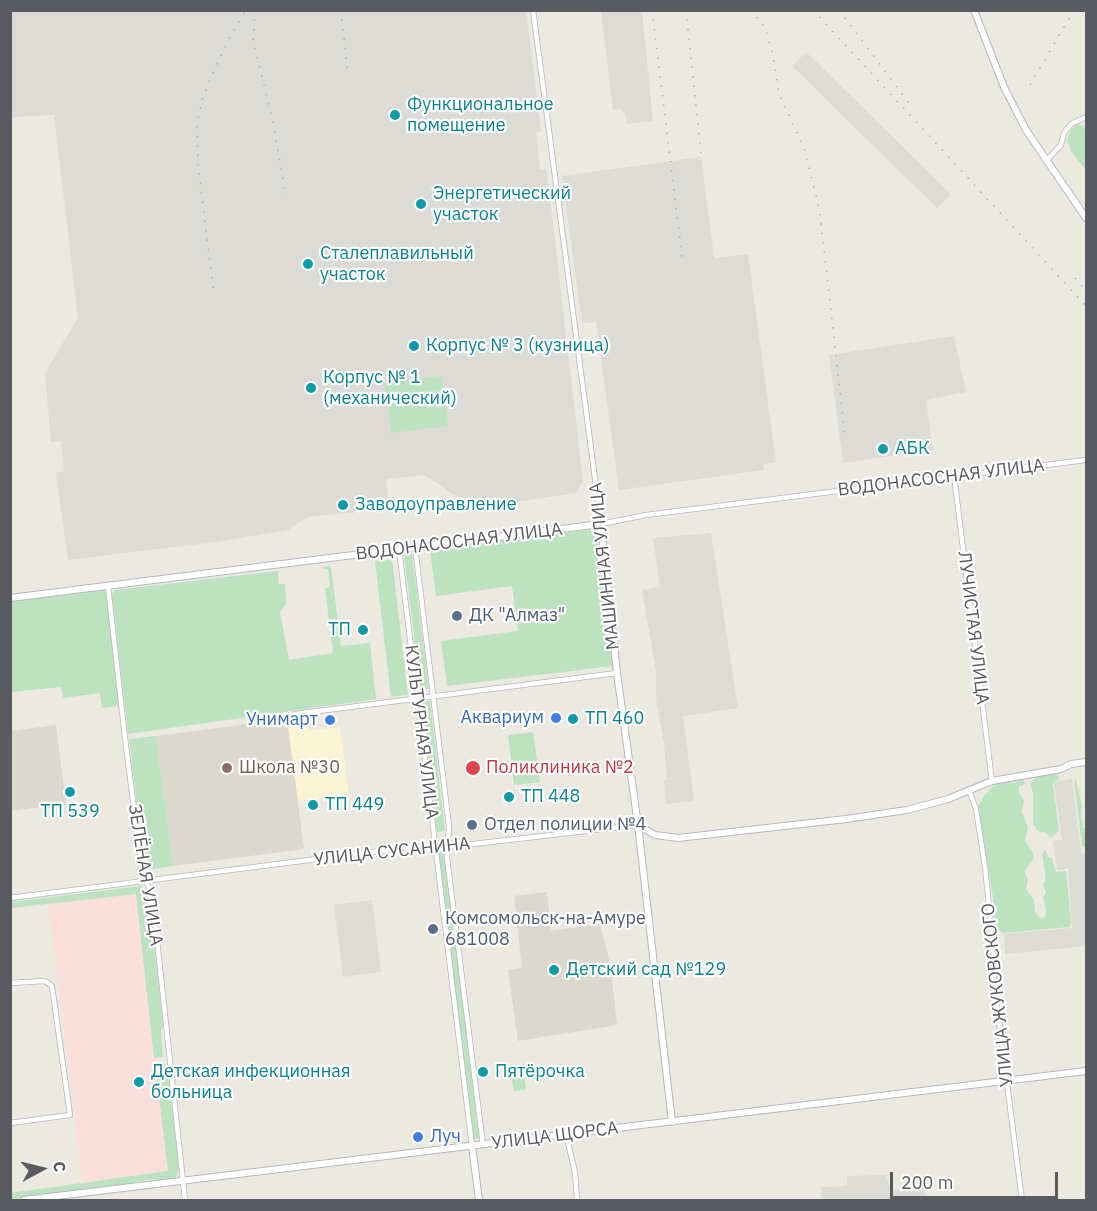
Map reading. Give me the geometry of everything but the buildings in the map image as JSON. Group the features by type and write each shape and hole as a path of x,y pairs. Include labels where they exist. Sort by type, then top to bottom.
{"street":[{"name":"МАШИННАЯ УЛИЦА","path":"533,10 601,524 672,1122"},
{"path":"974,10 1004,87 1026,130 1086,218"},
{"path":"1047,160 1061,145 1064,133 1071,124 1086,117"},
{"name":"ВОДОНАСОСНАЯ УЛИЦА","path":"10,598 1086,460"},
{"name":"ЛУЧИСТАЯ УЛИЦА","path":"954,476 992,781"},
{"name":"КУЛЬТУРНАЯ УЛИЦА","path":"415,547 449,826 447,858 483,1145"},
{"name":"КУЛЬТУРНАЯ УЛИЦА","path":"399,549 479,1200"},
{"name":"ЗЕЛЁНАЯ УЛИЦА","path":"108,586 142,872 152,894 185,1200"},
{"path":"295,714 617,673"},
{"name":"УЛИЦА СУСАНИНА","path":"10,898 435,844 447,847 638,825 655,835 678,838 907,810 948,799 992,781 1061,769 1071,764 1086,762"},
{"name":"УЛИЦА ЖУКОВСКОГО","path":"969,790 976,809 985,867 993,945 994,983 1022,1200"},
{"path":"10,983 50,982 70,1115 10,1123"},
{"name":"УЛИЦА ЩОРСА","path":"24,1200 1086,1071"},
{"path":"566,1135 575,1172 577,1200"}],"shaded area":[{"path":"10,11 526,11 541,131 536,133 540,169 546,169 549,189 583,482 576,493 474,508 425,475 386,479 389,509 307,517 288,530 216,542 68,560 56,473 64,471 61,441 51,442 45,373 78,318 54,115 11,117"},
{"path":"601,11 642,11 653,121 627,124 625,113 619,109 613,110"},
{"path":"806,52 951,194 937,208 792,66"},
{"path":"701,157 714,258 748,254 776,463 763,464 764,470 619,490 596,322 582,323 562,176"},
{"path":"954,336 966,392 926,400 933,450 843,463 829,355"},
{"path":"711,533 738,708 683,716 694,801 666,804 664,780 667,780 664,743 656,699 656,671 642,590 660,587 653,538"},
{"path":"306,716 309,731 340,727 349,795 298,801 287,719"},
{"name":"Школа №30","path":"287,719 304,849 173,866 156,736"},
{"path":"56,725 66,805 11,811 11,731"},
{"path":"1072,779 1081,853 1086,853 1086,946 1005,954 1004,934 1072,928 1068,869 1057,870 1053,841 1062,840 1054,782"},
{"path":"547,892 551,931 600,924 610,963 617,1025 518,1041 508,970 522,968 514,896"},
{"path":"137,894 169,1171 83,1182 48,904"},
{"path":"372,900 381,972 343,977 334,905"},
{"path":"886,1175 891,1191 924,1188 925,1200 822,1200 821,1187 847,1186 847,1176"}],"green space":[{"path":"1078,124 1084,127 1086,134 1086,170 1072,153 1067,140 1071,129"},
{"path":"442,376 448,426 391,433 385,383"},
{"path":"596,529 613,666 447,686 441,641 518,631 512,586 436,596 430,550"},
{"path":"412,554 429,689 421,690 404,555"},
{"path":"392,559 408,695 391,697 375,561"},
{"path":"331,566 341,646 370,643 376,699 128,734 112,594 115,590 278,571 279,584 285,584 286,604 280,612 289,660 333,653 325,588 330,587 328,569 323,569 323,567"},
{"path":"104,590 107,594 119,706 102,708 100,693 63,698 61,687 11,692 10,601"},
{"path":"430,701 445,831 437,832 422,702"},
{"path":"533,732 540,782 514,785 508,735"},
{"path":"156,736 173,866 145,870 129,739"},
{"path":"1057,774 1059,780 1054,781 1053,784 1059,831 1050,838 1046,833 1038,831 1033,824 1033,793 1030,783 1037,776"},
{"path":"1023,779 1025,784 1019,787 1019,794 1024,800 1022,812 1028,827 1025,841 1034,859 1025,870 1028,879 1026,889 1034,900 1035,912 1039,917 1045,918 1046,909 1043,898 1046,893 1043,885 1046,878 1042,854 1045,850 1048,857 1052,859 1056,872 1066,871 1071,923 1069,927 1003,933 998,929 993,917 993,898 978,806 993,786 1004,781 1013,783"},
{"path":"1076,779 1082,806 1083,828 1086,828 1086,848 1082,846 1074,780"},
{"path":"441,848 444,850 479,1138 474,1139 438,851"},
{"path":"141,886 149,895 163,1027 161,1032 163,1057 154,1058 136,894 11,908 11,902"},
{"path":"164,1063 167,1067 179,1168 176,1177 172,1180 155,1179 134,1182 130,1185 11,1199 10,1193 168,1171 155,1064"},
{"path":"521,1064 526,1088 514,1091 510,1068 512,1065"}],"railway":[{"path":"213,288 198,164 197,123 203,97 212,75 246,10"},
{"path":"255,10 253,41 272,117 286,197"},
{"path":"341,10 348,74"},
{"path":"652,10 683,264"},
{"path":"686,10 701,154"},
{"path":"750,10 765,27 773,55 779,94 804,148 816,195 845,436"},
{"path":"813,10 1086,306"},
{"path":"839,10 909,103"},
{"path":"1030,85 1074,10"},
{"path":"1075,278 1086,291"}],"place":[{"name":"Функциональное помещение","path":"395,115"},
{"name":"Энергетический участок","path":"421,204"},
{"name":"Сталеплавильный участок","path":"308,264"},
{"name":"Корпус № 3 (кузница)","path":"414,346"},
{"name":"Корпус № 1 (механический)","path":"311,388"},
{"name":"АБК","path":"883,449"},
{"name":"Заводоуправление","path":"343,505"},
{"name":"ДК \"Алмаз\"","path":"457,616"},
{"name":"ТП","path":"363,630"},
{"name":"Аквариум","path":"556,718"},
{"name":"ТП 460","path":"573,719"},
{"name":"Унимарт","path":"330,720"},
{"name":"Школа №30","path":"227,768"},
{"name":"Поликлиника №2","path":"473,768"},
{"name":"ТП 539","path":"70,792"},
{"name":"ТП 448","path":"509,797"},
{"name":"ТП 449","path":"313,805"},
{"name":"Отдел полиции №4","path":"472,825"},
{"name":"Комсомольск-на-Амуре 681008","path":"433,929"},
{"name":"Детский сад №129","path":"554,970"},
{"name":"Пятёрочка","path":"483,1072"},
{"name":"Детская инфекционная больница","path":"139,1082"},
{"name":"Луч","path":"418,1137"}]}
